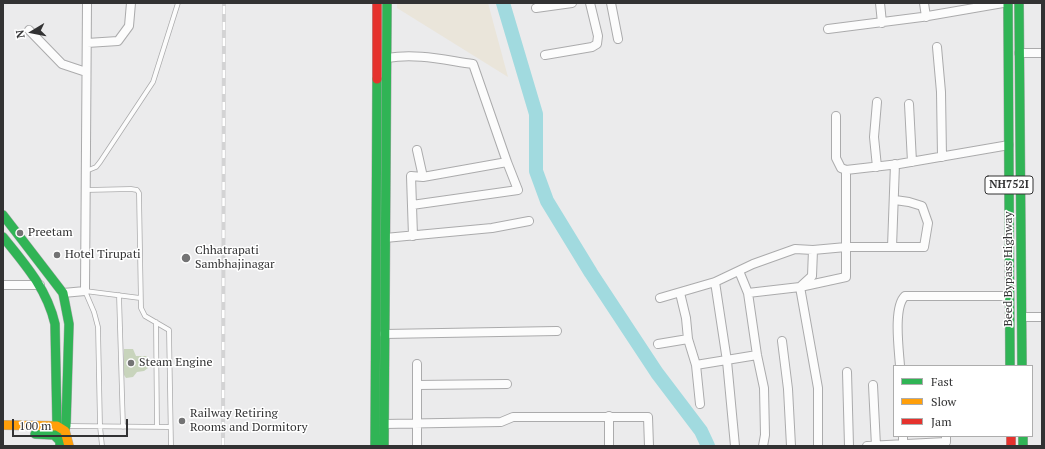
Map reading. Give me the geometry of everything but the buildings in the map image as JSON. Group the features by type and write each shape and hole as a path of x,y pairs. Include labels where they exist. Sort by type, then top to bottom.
{"main road":[{"path":"374,446 377,3"},
{"path":"384,446 387,3"},
{"name":"Beed Bypass Highway","path":"1008,3 1010,365"},
{"name":"Beed Bypass Highway","path":"1019,3 1022,365"},
{"path":"3,215 63,293 69,324 63,428 58,441 3,433"},
{"path":"3,237 40,285 50,302 55,324 63,428 69,446"},
{"path":"3,425 63,428"}],"street":[{"path":"63,293 85,292 86,3"},
{"path":"86,43 118,41 129,26 131,3"},
{"path":"536,8 572,3"},
{"path":"545,55 592,47 597,44 598,36 590,3"},
{"path":"611,3 618,39"},
{"path":"880,3 882,23"},
{"path":"924,3 926,17"},
{"path":"828,29 926,17 990,4 1003,3"},
{"path":"29,30 62,64 86,72"},
{"path":"938,47 941,92 942,157"},
{"path":"1019,53 1042,53"},
{"path":"387,58 403,55 426,56 442,60 473,64 518,190 412,205"},
{"path":"876,167 874,137 877,102"},
{"path":"909,104 912,162"},
{"path":"836,116 836,158 841,168 846,170 912,162 1009,145"},
{"path":"417,150 423,177"},
{"path":"414,236 411,176 423,177 507,162"},
{"path":"892,247 895,200 895,164"},
{"path":"748,293 800,286 846,277 846,170"},
{"path":"660,298 715,282 738,271 795,249 813,250 846,247 924,247 928,223 922,206 895,200"},
{"path":"385,238 492,228 529,221"},
{"path":"800,286 812,276 813,250"},
{"path":"738,271 748,293 757,355 764,388 765,435 763,446"},
{"path":"715,282 727,361 735,446"},
{"path":"3,285 40,285"},
{"path":"800,286 818,388 818,446"},
{"path":"680,293 686,318 688,339 696,366 700,404"},
{"path":"900,365 897,322 902,299 905,296 1009,296"},
{"path":"1022,317 1042,317"},
{"path":"384,334 557,331"},
{"path":"658,344 688,339"},
{"path":"782,341 788,389 791,446"},
{"path":"696,366 757,355"},
{"path":"417,364 417,446"},
{"path":"847,372 849,446"},
{"path":"417,385 507,384"},
{"path":"873,385 876,446"},
{"path":"609,416 609,446"},
{"path":"384,424 501,422 513,417 648,417 649,446"},
{"path":"867,446 876,446 903,440 946,442 946,437"}],"lane":[{"path":"86,171 96,167 100,162 153,82 178,3"},
{"path":"86,190 131,189 137,190 139,193 140,298 142,312 169,330 169,427 171,446"},
{"path":"102,446 100,426 98,327 94,312 85,292 140,298"},
{"path":"119,295 123,427"},
{"path":"156,322 157,427"},
{"path":"63,428 100,426 169,427"}],"shaded area":[{"path":"397,3 488,3 508,77 397,8"}],"green space":[{"path":"124,349 133,349 136,356 146,356 150,361 148,368 144,371 137,372 133,377 126,378 124,375"}],"waterway":[{"path":"503,3 536,114 536,171 547,201 591,273 657,373 701,431 708,446"}],"railway":[{"path":"223,446 224,3"}],"traffic: fast":[{"path":"384,446 387,3"},
{"path":"1008,3 1010,365"},
{"path":"1019,3 1022,365"},
{"path":"375,446 377,79"},
{"path":"3,215 63,293 69,324 66,426 61,439"},
{"path":"3,237 27,267 41,288 47,299 55,324 57,426 54,435"},
{"path":"35,434 54,435 60,441 60,446"},
{"path":"1023,437 1023,446"}],"traffic: slow":[{"path":"3,425 57,426 65,431 69,446"}],"traffic: jam":[{"path":"377,3 377,79"},
{"path":"1011,437 1011,446"}],"place":[{"name":"Preetam","path":"20,233"},
{"name":"Hotel Tirupati","path":"57,255"},
{"name":"Chhatrapati Sambhajinagar","path":"186,258"},
{"name":"Steam Engine","path":"131,363"},
{"name":"Railway Retiring Rooms and Dormitory","path":"182,421"}]}
